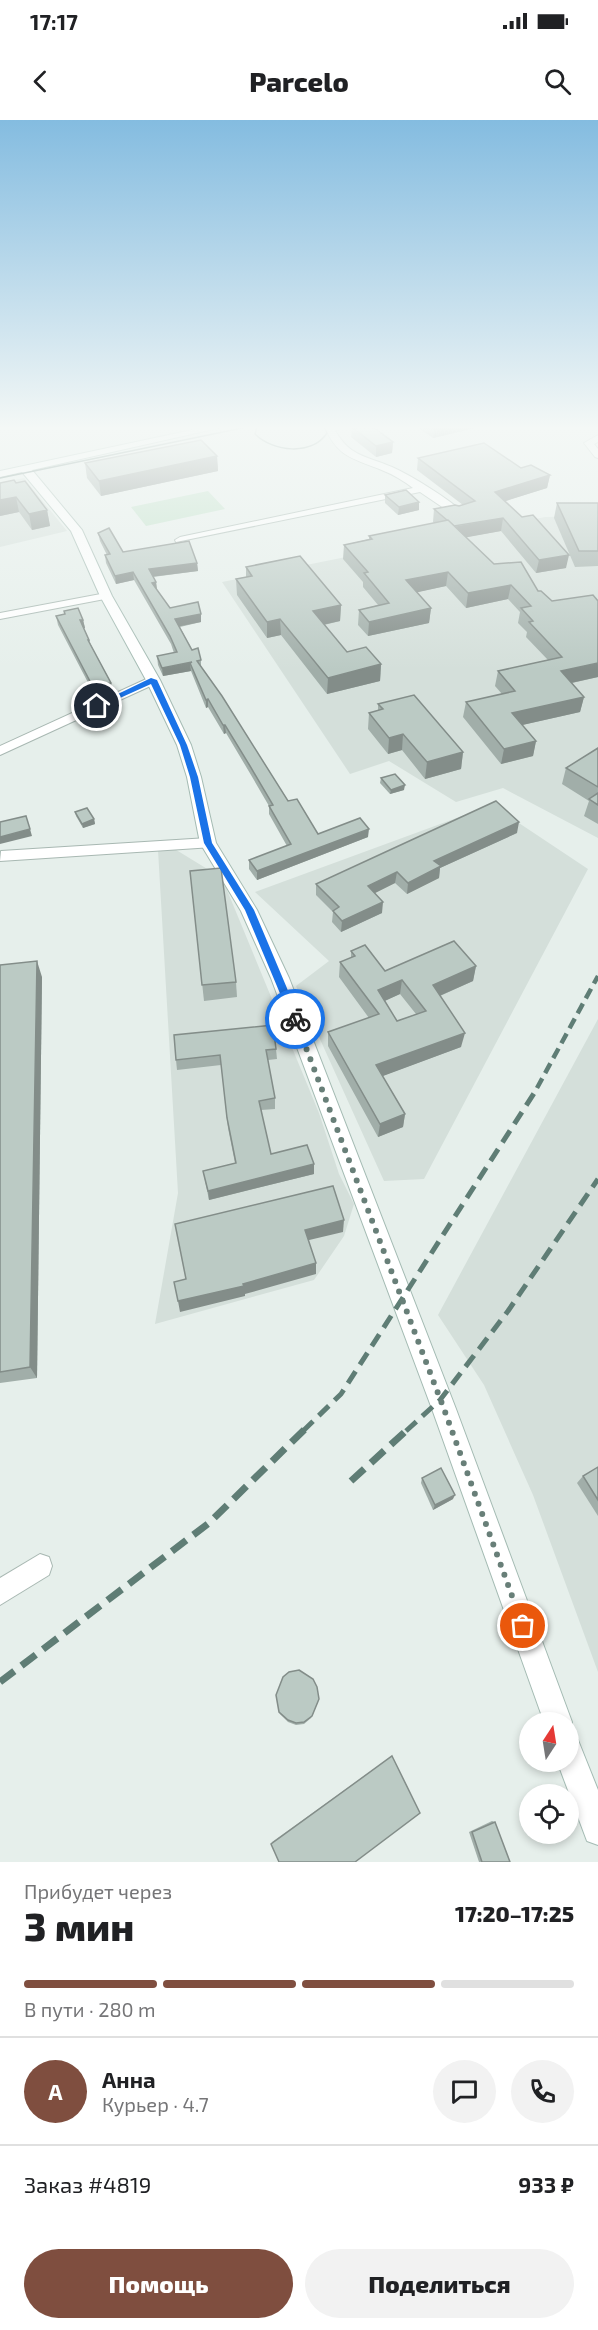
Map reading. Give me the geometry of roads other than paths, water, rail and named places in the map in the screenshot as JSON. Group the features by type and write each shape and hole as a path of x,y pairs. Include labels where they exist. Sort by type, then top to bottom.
{"street":[{"path":"58,508 76,530 106,596 153,680 184,745 194,777 208,843 249,910 280,978 444,1409 554,1712"},
{"path":"180,540 329,508"},
{"path":"450,508 461,515"},
{"path":"0,616 106,596"},
{"path":"0,751 153,680"},
{"path":"1,856 208,843"},
{"path":"0,1593 40,1566"},
{"path":"576,1772 598,1830"}],"railway":[{"path":"537,1088 598,976"},
{"path":"303,1431 341,1394 538,1087"},
{"path":"406,1431 440,1400 508,1311 598,1179"},
{"path":"0,1682 209,1523 305,1429"},
{"path":"351,1481 408,1429"}]}
